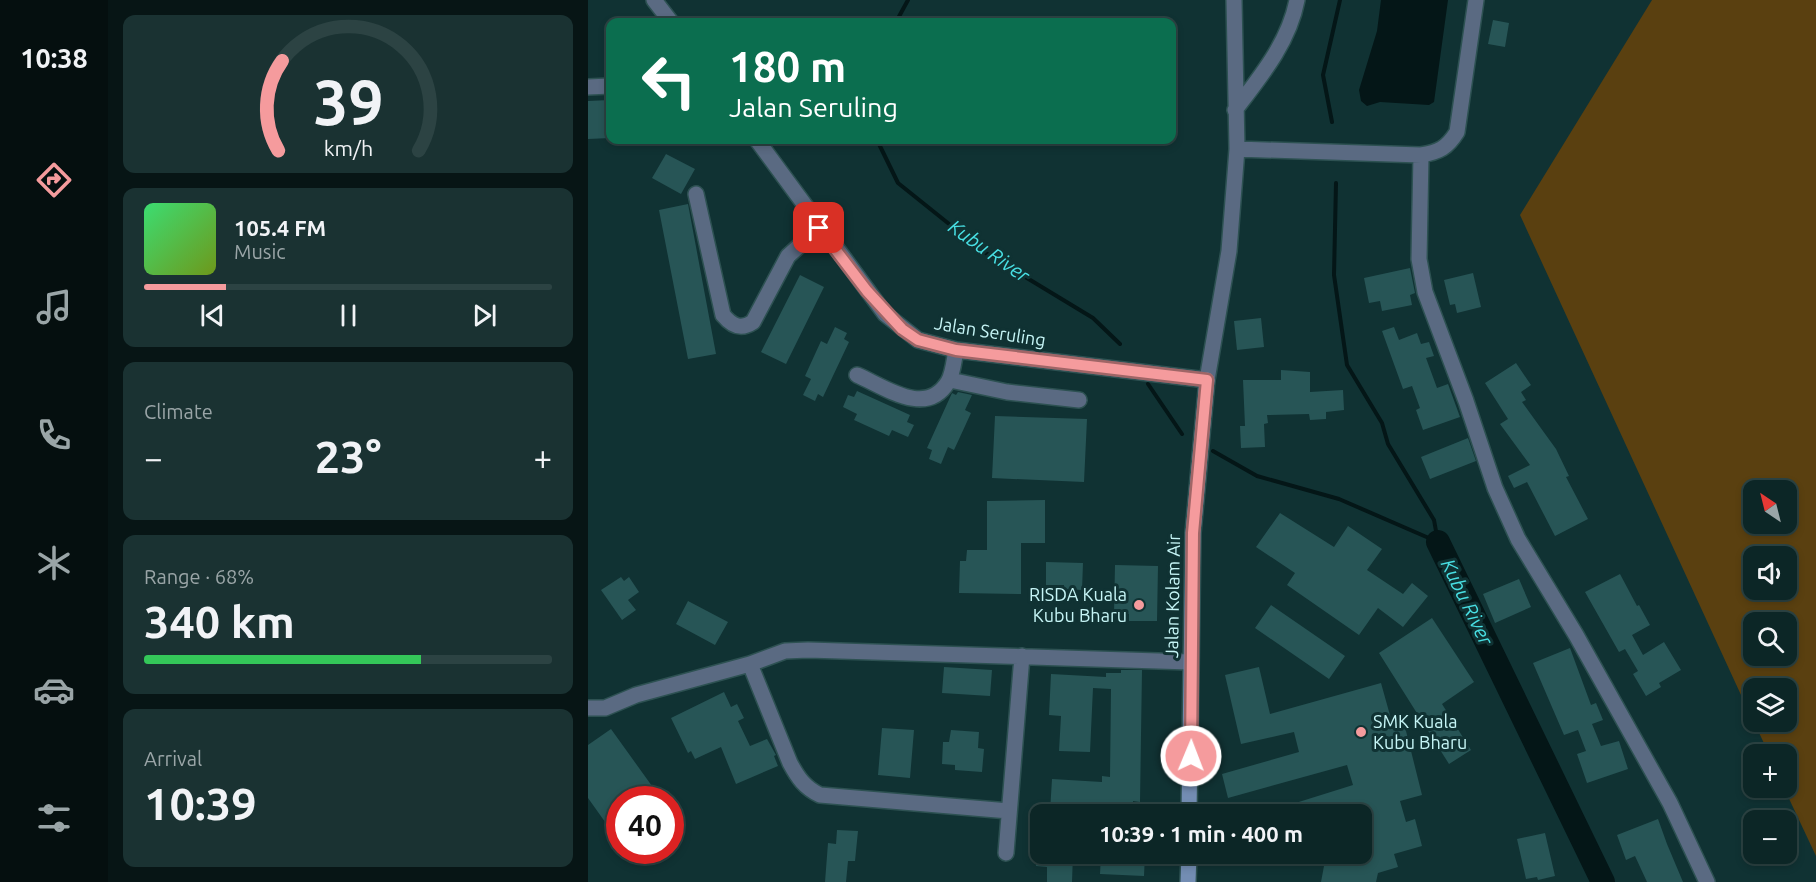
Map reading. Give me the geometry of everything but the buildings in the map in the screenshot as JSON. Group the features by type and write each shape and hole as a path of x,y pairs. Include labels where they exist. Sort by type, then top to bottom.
{"street":[{"path":"654,0 668,18"},
{"path":"1207,380 1229,251 1237,149 1234,0"},
{"path":"1235,110 1281,46 1289,29 1297,0"},
{"path":"1237,149 1421,155 1439,152 1450,144 1457,132 1476,0"},
{"path":"588,87 606,86"},
{"name":"Jalan Seruling","path":"760,144 867,291 902,329 918,340 956,350 1207,380"},
{"path":"1421,155 1419,259 1425,292 1466,400 1495,488 1518,539 1576,635 1670,803 1707,882"},
{"path":"696,194 723,315 730,323 737,326 747,326 753,322 788,256 819,228"},
{"path":"857,375 910,398 924,400 934,397 950,380 956,350"},
{"path":"950,380 1007,392 1079,400"},
{"name":"Jalan Kolam Air","path":"1189,804 1193,533 1207,380"},
{"path":"588,708 605,708 646,692 750,664 785,651 1190,662"},
{"path":"1006,853 1022,656"},
{"path":"750,664 790,764 798,778 810,790 820,795 1009,811"},
{"path":"1188,882 1189,864"}],"shaded area":[{"path":"1381,0 1448,0 1434,102 1429,105 1380,102 1367,106 1361,101 1359,90 1377,31"},
{"path":"1652,0 1816,0 1816,856 1797,816 1797,810 1794,810 1789,798 1797,798 1797,744 1764,744 1759,732 1797,732 1797,678 1743,678 1743,699 1520,215"}],"waterway":[{"name":"Kubu River","path":"898,18 908,0"},
{"path":"1332,122 1323,75 1340,0"},
{"name":"Kubu River","path":"879,144 898,183 984,252 1093,318 1120,344"},
{"path":"1336,183 1334,275 1347,365 1382,423 1388,444 1434,520 1438,542"},
{"name":"Kubu River","path":"1148,384 1182,434"},
{"name":"Kubu River","path":"1213,451 1257,476 1339,499 1438,542"},
{"name":"Kubu River","path":"1438,542 1603,882"}],"place":[{"name":"RISDA Kuala Kubu Bharu","path":"1139,605"},
{"name":"SMK Kuala Kubu Bharu","path":"1361,732"}],"route":[{"path":"819,228 885,314 918,340 956,350 1207,380 1193,533 1190,662 1191,756"}]}
